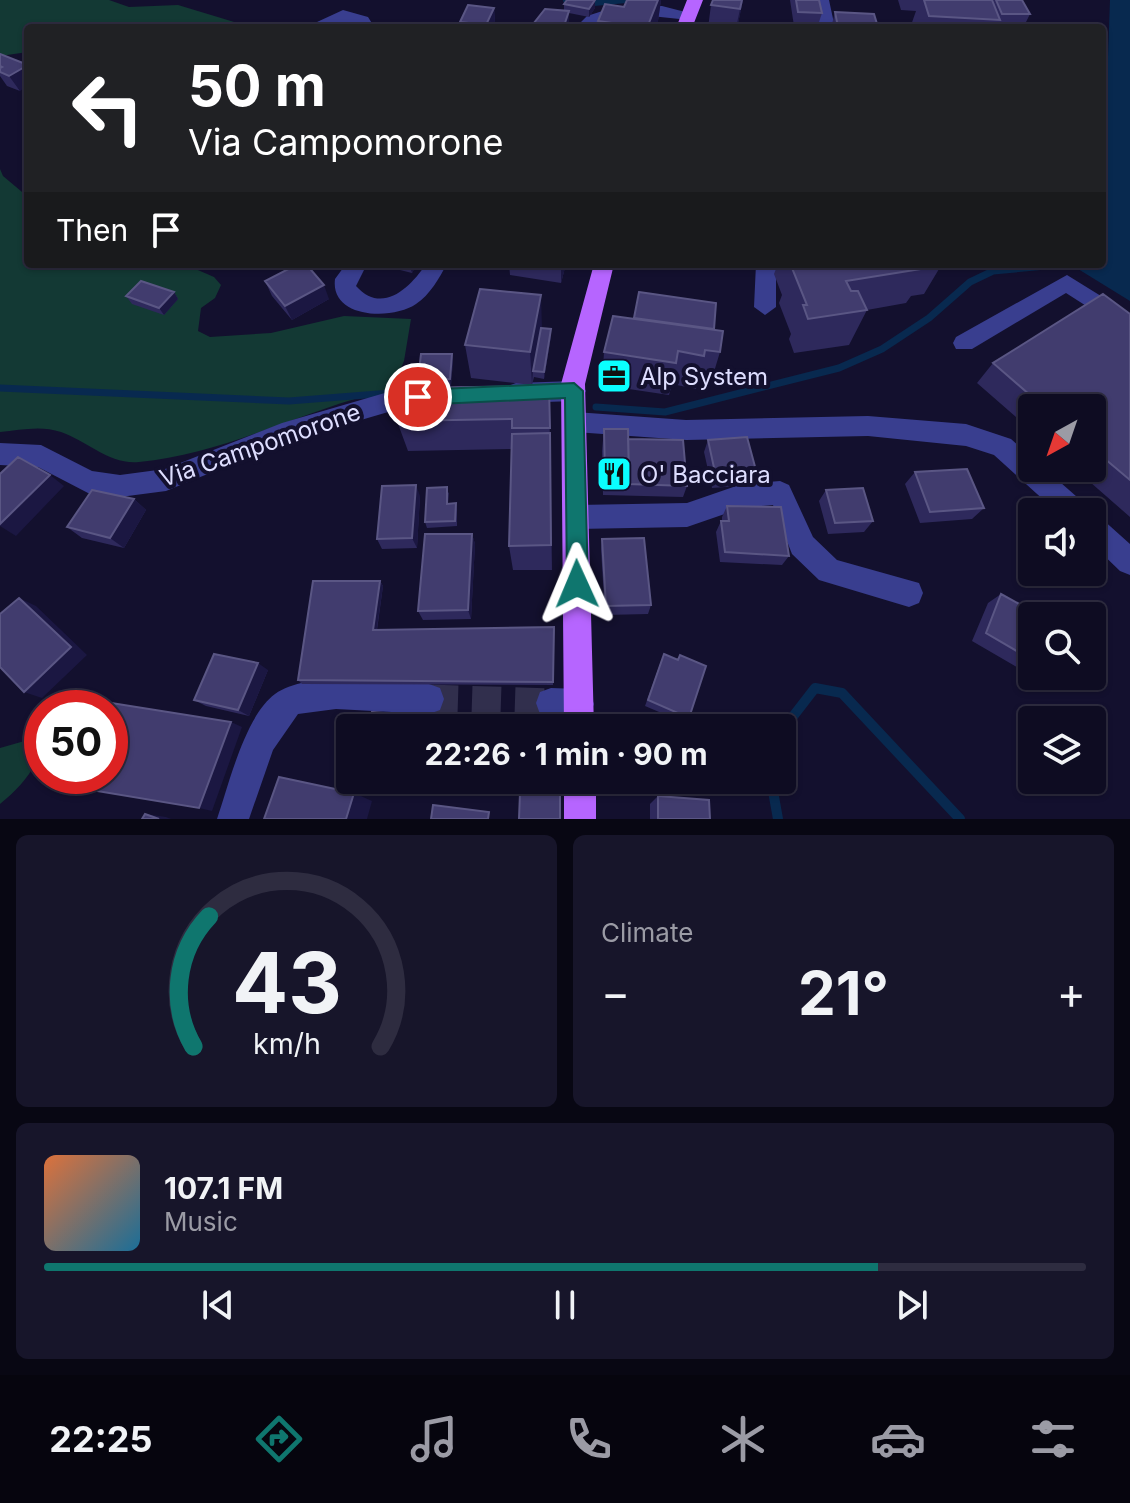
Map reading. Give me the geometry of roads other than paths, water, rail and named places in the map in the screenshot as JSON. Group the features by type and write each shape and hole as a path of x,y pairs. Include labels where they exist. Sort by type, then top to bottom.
{"main road":[{"path":"570,712 577,517 574,391 603,268"},
{"path":"580,794 580,819"}],"street":[{"path":"821,0 826,24"},
{"path":"587,24 595,15 614,9 690,12"},
{"path":"322,24 343,15 362,20 364,24"},
{"path":"354,268 346,279 345,288 360,304 374,307 402,303 411,297 434,268"},
{"path":"765,307 766,268"},
{"path":"964,343 1067,283 1130,325"},
{"path":"485,394 574,391"},
{"name":"Via Campomorone","path":"0,454 41,456 88,482 120,486 166,480 282,433 395,400 456,395"},
{"path":"575,422 686,430 868,426 936,430 966,435 1002,447 1060,498"},
{"path":"577,517 687,515 742,496 780,493 792,514 802,545 829,571 909,593"},
{"path":"1106,540 1130,562"},
{"path":"233,819 271,723 291,701 315,697 410,700"}],"water":[{"path":"1110,0 1130,0 1130,301 1076,268 1106,268"}],"waterway":[{"path":"566,0 594,3 626,0"},
{"path":"596,407 665,412 839,368 882,349 929,318 970,282 993,271 1025,268"},
{"path":"0,388 289,401 391,393"},
{"path":"795,714 815,688 842,693 960,819"},
{"path":"774,794 778,819"}],"tunnel":[{"path":"429,699 551,703"}],"place":[{"name":"Alp System","path":"614,376"},
{"name":"O' Bacciara","path":"614,474"}]}
